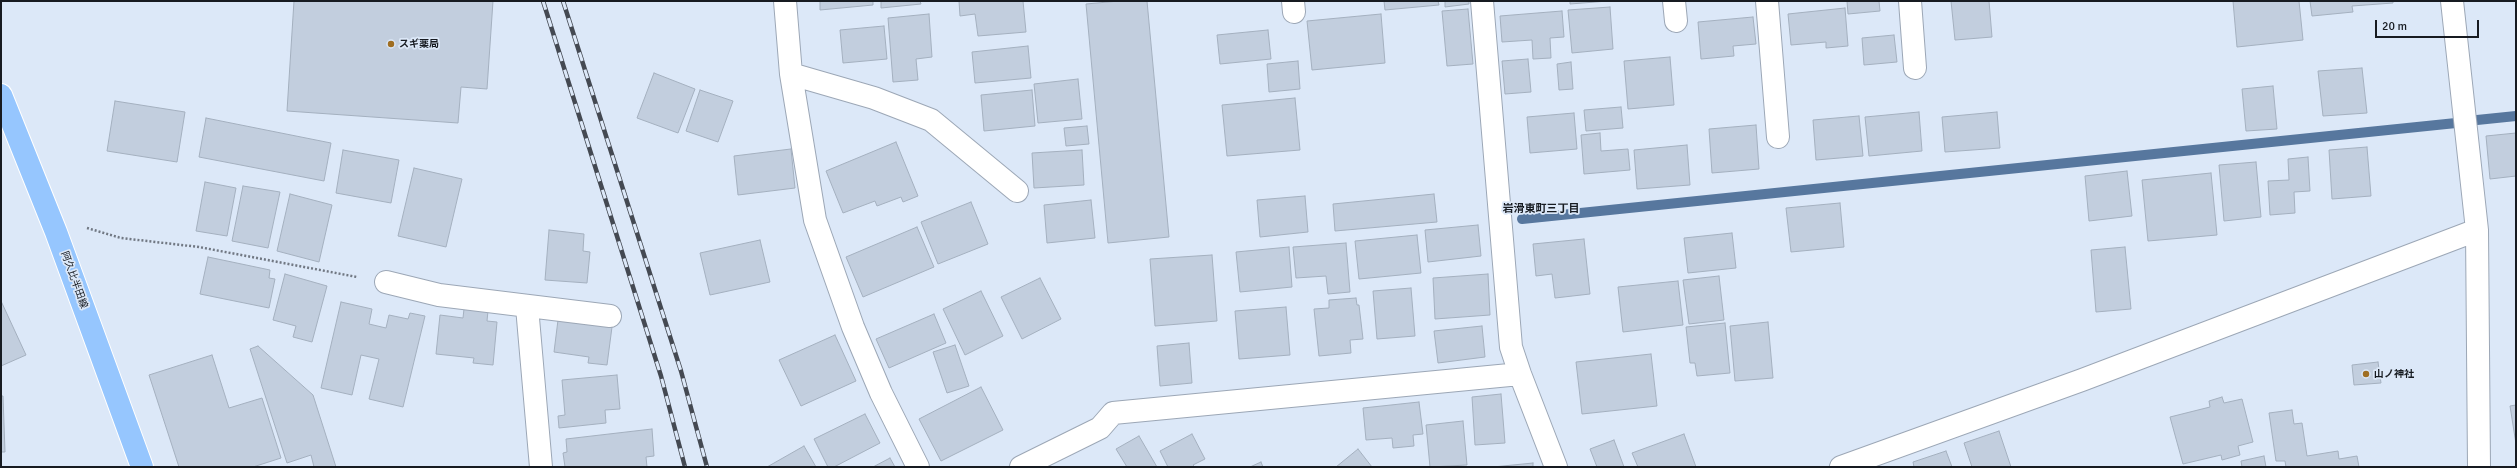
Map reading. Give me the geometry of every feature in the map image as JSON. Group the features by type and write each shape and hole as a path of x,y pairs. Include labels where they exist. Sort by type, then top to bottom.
{"main road":[{"name":"阿久比半田線","path":"1,95 56,232 142,467"}],"street":[{"path":"785,1 791,74 815,220 853,327 881,393 918,467"},
{"path":"1482,1 1511,347 1556,467"},
{"path":"1766,1 1778,137"},
{"path":"1910,1 1916,68"},
{"path":"2452,1 2477,230 2479,467"},
{"path":"791,74 874,98 931,120 1016,191"},
{"path":"1841,467 2082,380 2477,230"},
{"path":"386,282 440,295 527,307 610,316"},
{"path":"527,307 541,467"},
{"path":"1021,467 1100,428 1113,413 1520,374"}],"path":[{"path":"83,227 121,238 199,247 386,282"}],"building":[{"name":"スギ薬局","path":"294,1 493,1 487,89 461,87 458,123 287,111"},
{"path":"820,1 873,1 873,5 820,10"},
{"path":"881,1 920,1 921,4 881,8"},
{"path":"959,1 1023,1 1026,32 978,36 975,14 960,16"},
{"path":"1119,1 1147,1 1169,237 1108,243 1086,4"},
{"path":"1384,1 1438,1 1439,5 1385,10"},
{"path":"1445,1 1469,1 1469,4 1445,7"},
{"path":"1570,1 1608,1 1570,4"},
{"path":"1847,1 1879,1 1880,11 1848,14"},
{"path":"1951,1 1989,1 1992,37 1955,40"},
{"path":"2233,1 2299,1 2303,40 2237,47"},
{"path":"2310,1 2393,1 2393,3 2352,6 2353,12 2312,16"},
{"path":"1610,7 1613,49 1572,53 1568,10"},
{"path":"1845,8 1848,46 1826,48 1826,42 1791,45 1788,14"},
{"path":"1468,9 1473,64 1447,66 1442,11"},
{"path":"1562,11 1564,37 1550,38 1551,58 1533,59 1532,40 1502,42 1500,16"},
{"path":"929,14 932,57 916,59 918,80 893,82 888,18"},
{"path":"1381,14 1385,63 1312,70 1307,21"},
{"path":"1753,17 1756,44 1733,46 1734,56 1701,59 1698,22"},
{"path":"884,26 887,59 843,63 840,30"},
{"path":"1268,30 1271,59 1220,64 1217,35"},
{"path":"1894,35 1897,62 1864,65 1862,38"},
{"path":"1028,46 1031,78 975,83 972,52"},
{"path":"1670,57 1674,105 1628,109 1624,61"},
{"path":"1528,59 1531,92 1505,94 1502,61"},
{"path":"1298,61 1300,89 1269,92 1267,64"},
{"path":"1571,62 1573,89 1559,90 1557,64"},
{"path":"2362,68 2367,113 2323,116 2318,71"},
{"path":"654,73 695,89 678,133 637,118"},
{"path":"1078,79 1082,119 1038,123 1034,84"},
{"path":"2273,86 2277,129 2246,131 2242,89"},
{"path":"700,90 733,101 718,142 686,131"},
{"path":"1032,90 1035,126 984,131 981,95"},
{"path":"1295,98 1300,150 1227,156 1222,105"},
{"path":"115,101 185,112 177,162 107,151"},
{"path":"1621,107 1623,128 1586,131 1584,110"},
{"path":"1919,112 1922,151 1869,156 1865,117"},
{"path":"1997,112 2000,148 1945,152 1942,117"},
{"path":"1574,113 1577,149 1530,153 1527,117"},
{"path":"1859,116 1863,156 1816,160 1813,120"},
{"path":"206,118 331,143 324,181 199,157"},
{"path":"1756,125 1759,169 1712,173 1709,129"},
{"path":"1087,126 1089,144 1066,146 1064,128"},
{"path":"1600,133 1601,151 1628,149 1630,170 1584,174 1581,135"},
{"path":"2516,133 2516,176 2490,179 2486,136"},
{"path":"896,142 918,196 903,202 901,197 877,206 875,201 843,213 826,171"},
{"path":"1687,145 1690,185 1637,189 1634,150"},
{"path":"2367,147 2371,196 2332,199 2329,150"},
{"path":"791,149 795,188 738,195 734,156"},
{"path":"343,150 399,160 391,203 336,193"},
{"path":"1082,150 1084,185 1034,188 1032,153"},
{"path":"2308,157 2310,191 2294,192 2295,213 2270,215 2268,181 2289,180 2288,159"},
{"path":"2256,162 2261,217 2224,221 2219,165"},
{"path":"414,168 462,179 446,247 398,236"},
{"path":"2127,171 2132,216 2089,221 2085,176"},
{"path":"2211,173 2217,235 2148,241 2142,180"},
{"path":"205,182 236,188 227,236 196,231"},
{"path":"243,186 280,192 268,248 232,241"},
{"path":"290,194 332,205 319,262 277,251"},
{"path":"1434,194 1437,222 1335,231 1333,204"},
{"path":"1305,196 1308,232 1260,237 1257,200"},
{"path":"1091,200 1095,238 1047,243 1044,205"},
{"path":"971,202 988,244 938,264 921,222"},
{"path":"1840,203 1844,247 1791,252 1786,208"},
{"path":"1478,225 1481,256 1428,262 1425,230"},
{"path":"917,227 934,267 863,297 846,257"},
{"path":"549,230 584,234 583,251 590,252 587,283 545,280"},
{"path":"1732,233 1736,268 1688,273 1684,238"},
{"path":"1417,235 1421,273 1359,279 1355,241"},
{"path":"1584,239 1590,294 1555,298 1552,274 1536,276 1533,244"},
{"path":"760,240 770,282 710,295 700,253"},
{"path":"1346,243 1350,292 1328,294 1326,276 1296,278 1293,247"},
{"path":"1289,247 1292,287 1240,292 1236,252"},
{"path":"2125,247 2131,309 2096,312 2091,250"},
{"path":"1212,255 1217,321 1155,326 1150,259"},
{"path":"208,257 270,270 269,278 275,279 269,308 200,294"},
{"path":"285,274 327,286 312,342 293,337 296,326 273,320"},
{"path":"1488,274 1490,315 1435,319 1433,278"},
{"path":"1719,276 1724,320 1689,324 1683,280"},
{"path":"1040,278 1061,319 1022,339 1001,297"},
{"path":"1678,281 1683,325 1623,332 1618,287"},
{"path":"1411,288 1415,336 1377,339 1373,291"},
{"path":"981,291 1003,336 965,355 943,309"},
{"path":"1356,298 1357,305 1359,305 1363,339 1350,340 1351,353 1319,356 1314,309 1329,308 1329,300"},
{"path":"1,301 26,355 1,366"},
{"path":"341,302 372,309 369,324 386,328 389,315 408,319 410,313 425,316 403,407 369,399 379,359 361,355 352,395 321,388"},
{"path":"1286,307 1290,355 1239,359 1235,311"},
{"path":"464,309 488,311 487,321 497,322 493,365 473,363 474,358 436,354 440,315 463,318"},
{"path":"934,314 946,343 889,368 876,339"},
{"path":"558,320 612,327 607,365 588,363 589,357 554,352"},
{"path":"1768,322 1773,378 1735,381 1730,326"},
{"path":"1725,323 1730,373 1697,376 1695,363 1690,363 1686,327"},
{"path":"1482,326 1485,357 1438,363 1434,331"},
{"path":"835,335 856,381 801,406 779,360"},
{"path":"1189,343 1192,383 1160,386 1157,346"},
{"path":"955,345 969,386 947,393 933,352"},
{"path":"258,346 313,395 336,467 314,467 311,455 287,463 250,349"},
{"path":"1651,354 1657,406 1582,414 1576,362"},
{"path":"212,355 229,408 262,398 281,458 253,467 179,467 149,375"},
{"name":"山ノ神社","path":"2378,362 2381,383 2354,385 2352,365"},
{"path":"617,375 620,409 605,410 606,423 559,428 558,416 565,415 562,380"},
{"path":"981,387 1003,430 941,461 919,419"},
{"path":"1501,394 1505,443 1475,445 1472,397"},
{"path":"1,396 3,396 5,452 1,452"},
{"path":"2222,397 2224,403 2242,399 2253,442 2238,446 2240,455 2222,460 2221,455 2183,464 2170,417 2210,407 2209,401"},
{"path":"1419,402 1423,434 1413,435 1414,446 1393,448 1392,438 1366,440 1363,408"},
{"path":"2516,405 2516,444 2510,406"},
{"path":"2292,410 2294,424 2302,423 2307,456 2338,451 2339,459 2357,456 2359,467 2286,467 2285,461 2276,461 2269,413"},
{"path":"865,414 880,443 834,467 828,467 814,439"},
{"path":"1463,421 1467,465 1430,467 1426,425"},
{"path":"652,429 654,456 646,457 647,467 565,467 563,453 567,452 566,439"},
{"path":"1999,431 2011,467 1972,467 1964,443"},
{"path":"1192,434 1205,459 1193,465 1195,467 1168,467 1160,451"},
{"path":"1684,434 1696,467 1638,467 1632,453"},
{"path":"1139,436 1157,467 1127,467 1116,449"},
{"path":"1614,440 1624,467 1597,467 1590,449"},
{"path":"804,446 816,467 767,467"},
{"path":"1358,449 1372,467 1336,467"},
{"path":"1946,451 1952,467 1914,467 1913,462"},
{"path":"2264,456 2266,467 2242,467 2241,461"},
{"path":"890,458 895,467 873,467"},
{"path":"1261,462 1263,467 1250,467"},
{"path":"1533,463 1533,467 1493,467"}],"waterway":[{"path":"2477,120 2516,116"},
{"path":"1522,219 2456,123"}],"railway":[{"path":"543,1 661,376 685,467"},
{"path":"563,1 681,371 707,467"}],"place":[{"name":"スギ薬局","path":"391,44"},
{"name":"山ノ神社","path":"2366,374"}],"district":[{"name":"岩滑東町三丁目","path":"1541,209"}]}
